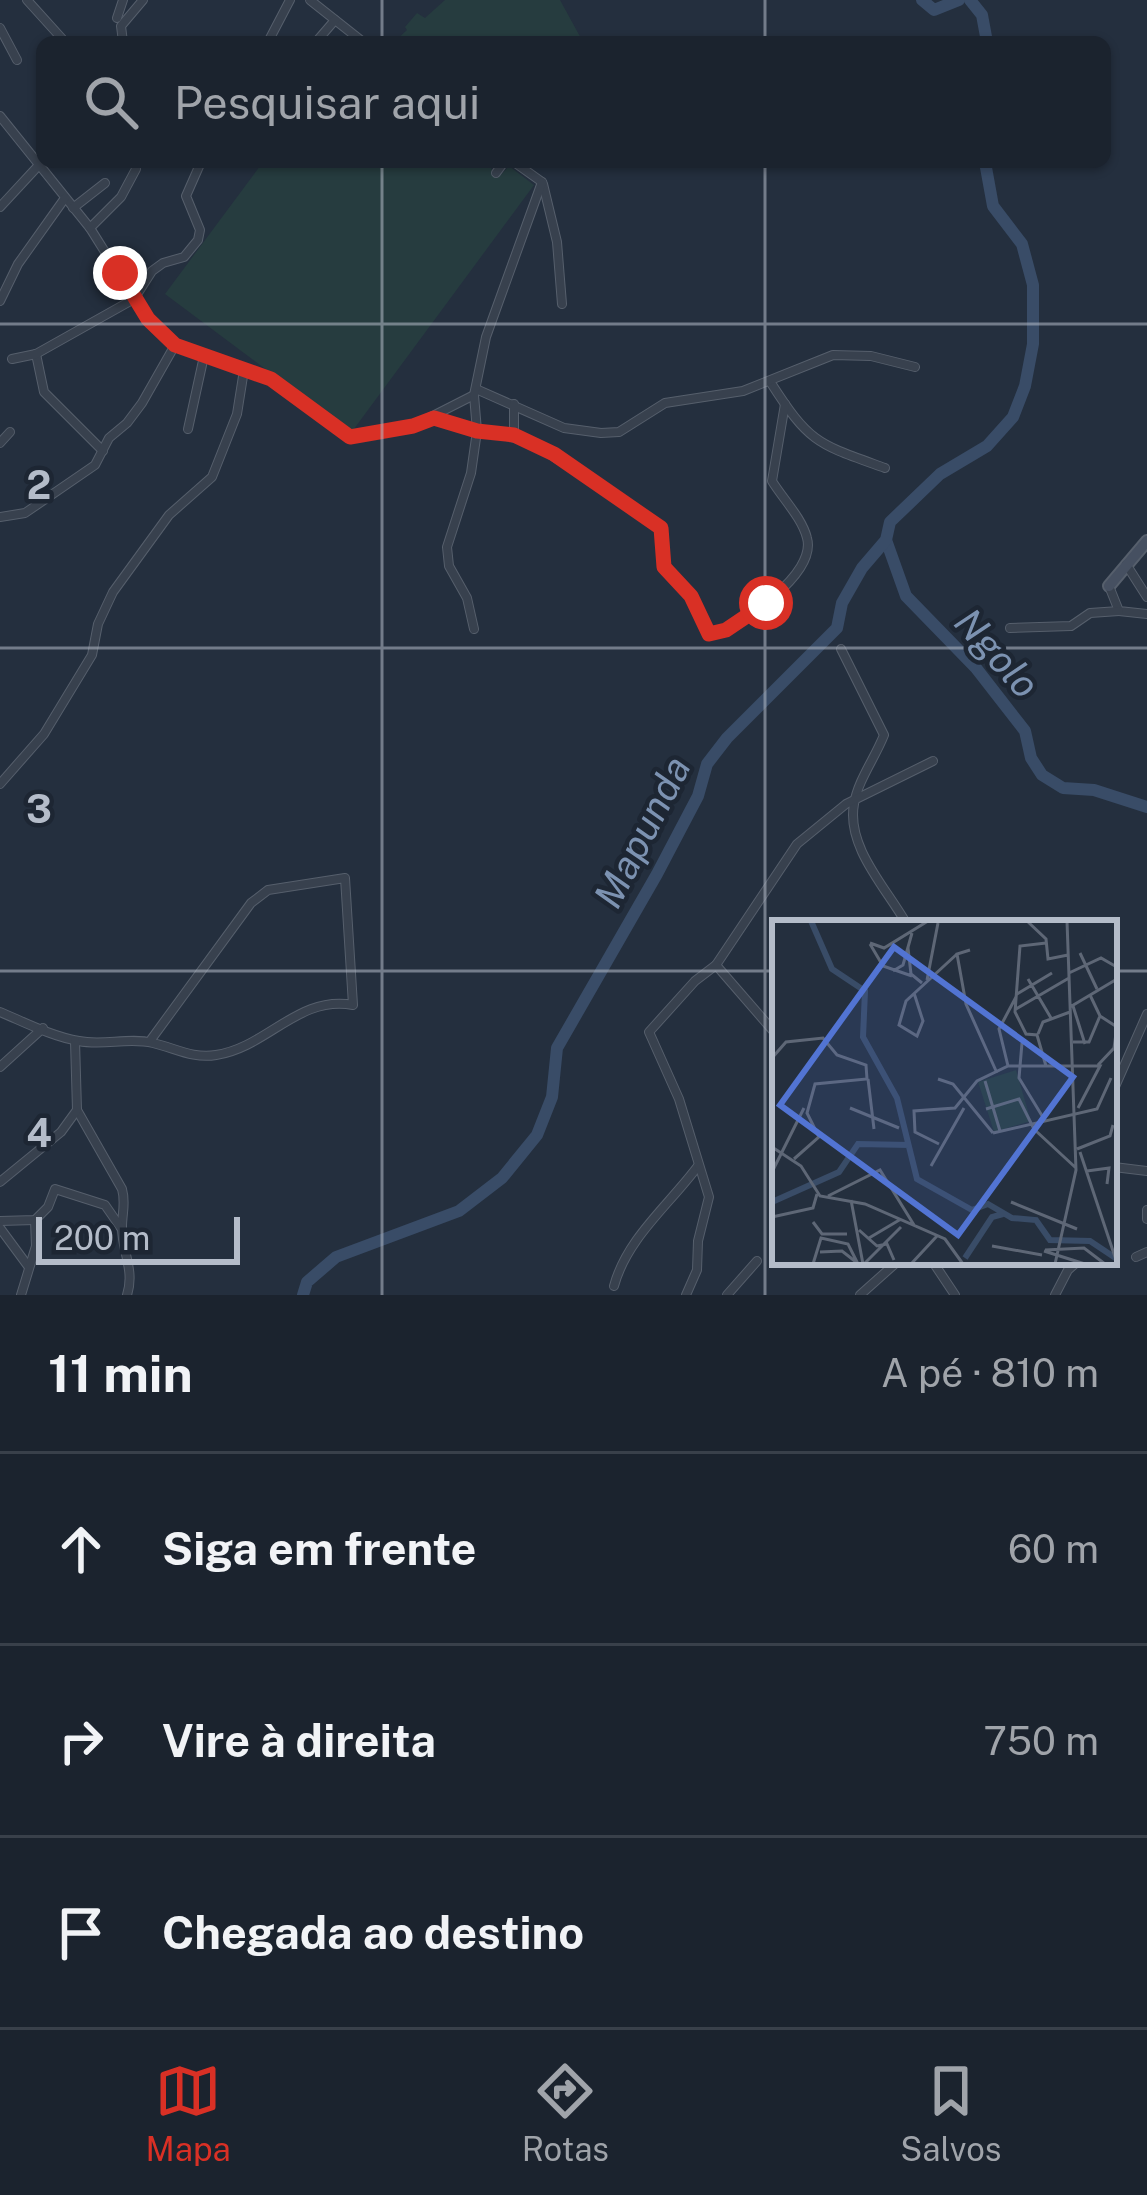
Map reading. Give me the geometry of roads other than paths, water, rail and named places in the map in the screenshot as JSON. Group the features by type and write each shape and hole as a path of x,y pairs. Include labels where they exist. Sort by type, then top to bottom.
{"street":[{"path":"27,0 60,36"},
{"path":"117,18 123,0"},
{"path":"123,36 122,26 142,0"},
{"path":"271,36 290,0"},
{"path":"310,0 355,36"},
{"path":"321,36 335,20"},
{"path":"0,28 17,60"},
{"path":"0,116 36,158"},
{"path":"0,207 36,162"},
{"path":"44,168 90,228 134,299 175,345 271,379 350,437 413,426 475,392 582,433 619,432 665,403 722,397 833,355 871,356 916,367"},
{"path":"12,358 36,354 134,299 152,271 163,262 184,257 200,230 186,196 198,168"},
{"path":"496,173 500,168"},
{"path":"522,168 542,182 557,242 562,304"},
{"path":"90,228 121,197 136,169"},
{"path":"474,629 467,598 449,566 447,547 471,473 477,431 475,392 486,337 542,182"},
{"path":"73,208 105,183"},
{"path":"0,302 18,264 65,198"},
{"path":"0,506 5,517 26,513 95,465 109,438 142,404 175,345"},
{"path":"36,354 44,392 103,451"},
{"path":"188,429 204,356"},
{"path":"0,784 44,734 92,655 98,624 113,592 169,515 212,477 237,414 244,370"},
{"path":"771,382 812,438 885,467"},
{"path":"514,404 514,435"},
{"path":"434,418 477,431 514,435 554,454 654,521 664,536 664,567 691,596 701,624 713,634 766,603 799,570 807,554 805,532 772,482 785,404"},
{"path":"0,443 10,432"},
{"path":"1119,610 1109,586 1147,541"},
{"path":"1126,564 1147,597"},
{"path":"1010,628 1071,626 1090,613 1119,610 1147,614"},
{"path":"841,649 884,735 855,798 853,816 863,853 904,920"},
{"path":"686,1295 697,1270 698,1241 708,1204 679,1099 650,1033 682,994 716,965 797,844 855,798 933,761"},
{"path":"0,1012 75,1041 150,1041 192,1055 218,1055 244,1046 314,1005 333,1001 352,1005 345,878 268,890 251,903 150,1041"},
{"path":"716,965 772,1030"},
{"path":"1117,1082 1147,1015"},
{"path":"0,1067 44,1028"},
{"path":"75,1041 77,1110 125,1202 122,1229 130,1266 127,1295"},
{"path":"0,1181 61,1132 77,1110"},
{"path":"614,1286 633,1243 698,1166"},
{"path":"1117,1166 1147,1171"},
{"path":"29,1268 0,1224 34,1220 55,1189 105,1205 122,1229"},
{"path":"1147,1210 1147,1220"},
{"path":"21,1295 37,1246 34,1220"},
{"path":"1136,1258 1147,1252"},
{"path":"728,1295 757,1261"},
{"path":"860,1295 894,1265"},
{"path":"935,1265 955,1295"},
{"path":"1054,1295 1074,1265"}],"waterway":[{"name":"Mapunda","path":"922,0 934,10 959,0"},
{"name":"Mapunda","path":"970,0 982,15 986,36"},
{"name":"Mapunda","path":"303,1295 307,1282 336,1257 459,1211 502,1178 537,1135 552,1097 557,1048 657,874 698,796 707,764 837,628 842,603 862,568 886,540 890,522 940,474 987,446 1013,417 1033,344 1033,285 1022,244 993,206 986,168"},
{"name":"Ngolo","path":"886,540 906,596 976,668 1025,731 1031,758 1042,775 1063,788 1094,790 1147,807"}]}
